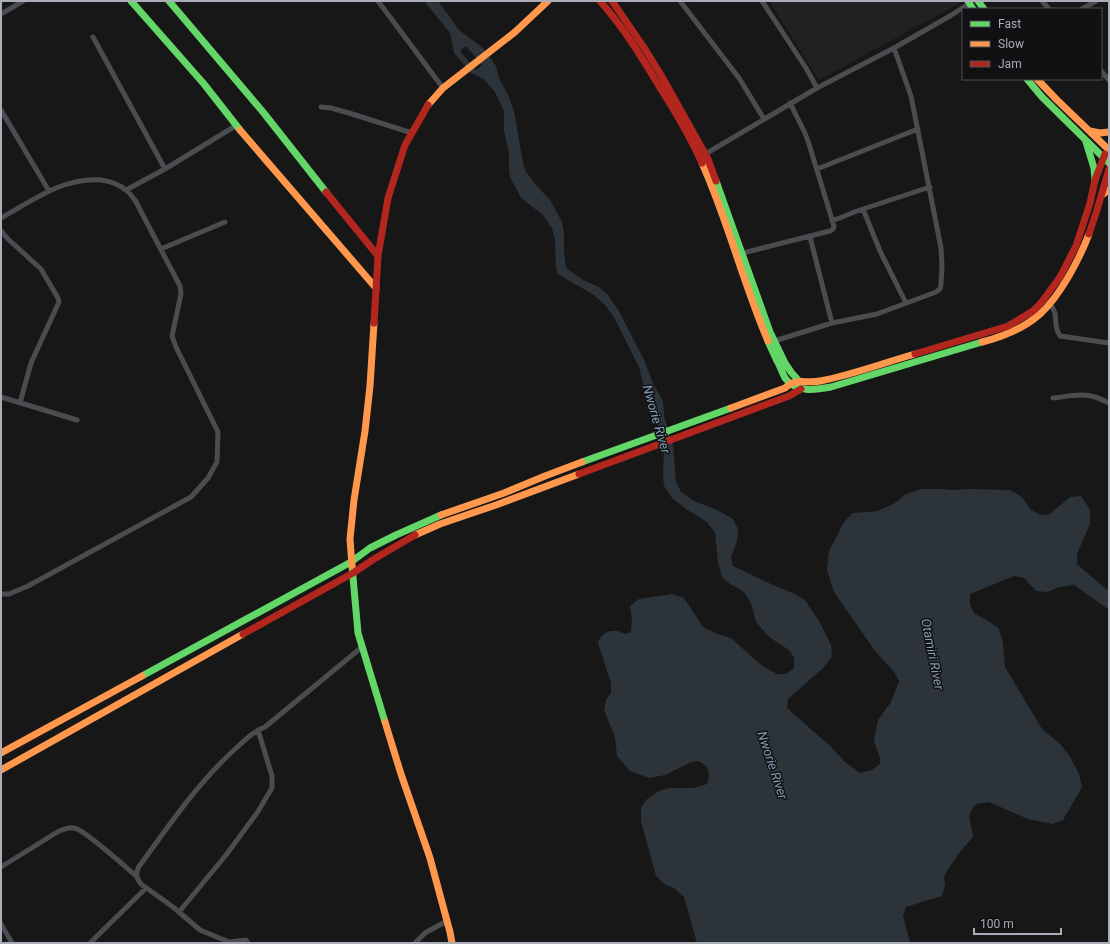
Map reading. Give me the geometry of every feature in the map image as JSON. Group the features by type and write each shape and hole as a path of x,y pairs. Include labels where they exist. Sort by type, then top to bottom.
{"main road":[{"path":"131,1 204,84 249,141 376,288"},
{"path":"169,1 258,105 378,256"},
{"path":"452,943 430,858 401,774 358,633 350,539 370,386 378,256 388,198 397,168 405,146 428,106 443,88 515,32 548,1"},
{"path":"600,1 613,16 639,53 702,156"},
{"path":"612,1 661,75 702,156 784,374 790,383 801,389 821,389 997,338 1017,330 1029,322 1040,314 1049,303 1069,275 1080,254 1095,216 1109,169"},
{"path":"1028,80 1042,97 1109,163"},
{"path":"1,753 352,562 370,548 434,518 785,388 790,383 800,381 817,382 835,378 1001,329 1033,312 1053,288 1076,246 1090,203 1095,180 1108,148 1038,80"},
{"path":"1090,131 1100,133 1109,132"},
{"path":"1085,140 1094,168 1095,180"},
{"path":"1102,195 1109,190"},
{"path":"771,342 791,372 800,381 801,389"},
{"path":"1,770 352,573 413,536 440,524 496,505 789,396 801,389"}],"street":[{"path":"1,14 23,1"},
{"path":"378,1 443,88"},
{"path":"680,1 739,78 764,119"},
{"path":"762,1 806,68 817,88"},
{"path":"1084,8 1096,1"},
{"path":"702,156 790,103 894,48 962,9"},
{"path":"93,37 165,169"},
{"path":"771,342 832,323 877,314 936,292 941,287 941,248 930,187 911,96 894,48"},
{"path":"1102,72 1109,80"},
{"path":"739,254 810,237 833,229 834,226 805,133 790,103"},
{"path":"321,107 349,113 412,133"},
{"path":"1,110 49,191"},
{"path":"126,190 165,169 237,125"},
{"path":"817,169 918,129"},
{"path":"1,218 49,191 76,182 92,180 106,181 126,190 135,200 180,286 181,294 172,336 218,432 217,462 208,478 191,497 28,586 9,594 1,594"},
{"path":"832,221 930,187"},
{"path":"863,209 880,251 906,303"},
{"path":"161,249 225,222"},
{"path":"1,231 41,269 59,302 31,363 20,403"},
{"path":"810,237 832,323"},
{"path":"1049,303 1055,309 1057,331 1060,336 1109,343"},
{"path":"1053,398 1085,395 1092,396 1109,403"},
{"path":"1,398 77,420"},
{"path":"136,876 138,868 189,798 219,764 251,734 265,727 362,647"},
{"path":"179,912 226,855 257,813 272,788 272,776 258,730"},
{"path":"1,867 59,831 66,828 75,828 85,834 136,876 146,888 179,912 200,930 229,942 246,940 248,943"},
{"path":"90,943 146,888"},
{"path":"415,943 425,933 447,920"},
{"path":"1,924 12,943"}],"shaded area":[{"path":"769,1 961,1 962,2 819,80"}],"water":[{"path":"424,1 438,1 459,30 483,48 496,66 499,78 514,111 523,163 526,172 550,200 562,222 566,268 583,280 599,287 607,294 619,311 663,401 664,416 673,445 676,482 681,492 694,501 715,509 733,519 738,529 737,541 731,557 733,566 805,600 819,621 831,645 832,657 823,668 788,699 787,708 830,746 845,762 860,773 872,770 880,764 880,758 874,741 878,720 891,702 899,681 894,672 875,651 834,592 827,570 829,551 844,522 853,513 878,511 895,503 906,494 922,489 1010,490 1022,497 1030,509 1040,515 1050,514 1070,497 1081,496 1090,510 1090,524 1077,554 1077,564 1109,590 1109,609 1074,585 1059,587 1048,592 1036,591 1024,578 1014,576 970,594 970,605 975,614 987,620 999,629 1003,643 1005,667 1042,729 1060,744 1069,755 1079,774 1082,787 1063,820 1052,824 1028,819 989,802 976,804 970,813 973,837 960,852 944,877 945,885 942,896 906,907 903,916 910,943 697,943 684,897 656,876 641,821 641,808 646,800 657,792 669,788 693,788 707,784 709,773 707,768 699,761 691,762 665,775 649,778 630,771 617,756 615,737 604,710 606,700 611,693 611,683 598,643 601,638 610,631 617,631 626,634 631,632 632,621 630,606 639,599 672,594 684,598 703,627 731,638 761,665 777,674 786,674 794,668 794,658 789,650 769,637 756,622 751,603 744,592 730,584 722,577 718,562 715,533 707,522 672,498 664,486 664,450 659,427 644,387 639,367 614,317 605,305 594,295 557,273 555,239 552,228 543,215 521,198 510,177 509,153 504,131 504,111 495,92 484,79 471,73 454,53 450,33","holes":["466,46 482,65 476,70 460,51"]}],"traffic: fast":[{"path":"131,1 204,84 240,130"},
{"path":"169,1 263,112 326,192"},
{"path":"968,1 972,8"},
{"path":"978,1 983,8"},
{"path":"1028,80 1042,97 1109,163"},
{"path":"1086,142 1094,168 1095,180"},
{"path":"716,181 770,332 785,363 800,385"},
{"path":"768,341 785,378 789,383 806,389 831,387 982,342"},
{"path":"582,462 731,408"},
{"path":"142,676 351,562 370,548 441,515"},
{"path":"352,566 358,633 385,722"}],"traffic: slow":[{"path":"428,105 443,88 515,32 548,1"},
{"path":"1038,80 1109,150"},
{"path":"240,130 376,288"},
{"path":"1090,131 1100,133 1109,132"},
{"path":"702,163 720,207 768,341"},
{"path":"1102,195 1109,190"},
{"path":"982,342 1027,324 1040,314 1062,288 1080,255 1089,234"},
{"path":"352,566 350,539 354,500 365,431 370,386 374,323"},
{"path":"731,408 785,388 793,383 815,382 832,378 915,354"},
{"path":"441,515 504,493 582,462"},
{"path":"415,535 440,524 579,474"},
{"path":"1,770 243,634"},
{"path":"1,753 142,676"},
{"path":"385,722 430,858 452,943"}],"traffic: jam":[{"path":"600,1 624,31 645,64 682,124 702,163"},
{"path":"612,1 661,75 708,159 716,181"},
{"path":"374,323 378,256 388,198 405,145 428,105"},
{"path":"915,354 1008,326 1033,311 1041,303 1060,277 1076,246 1090,203 1095,180 1105,154"},
{"path":"1089,234 1109,169"},
{"path":"326,192 378,256"},
{"path":"579,474 789,396 801,389"},
{"path":"243,634 353,573 415,535"}],"water label":[{"name":"Nworie River","path":"657,419"},
{"name":"Otamiri River","path":"933,654"},
{"name":"Nworie River","path":"773,765"}]}
